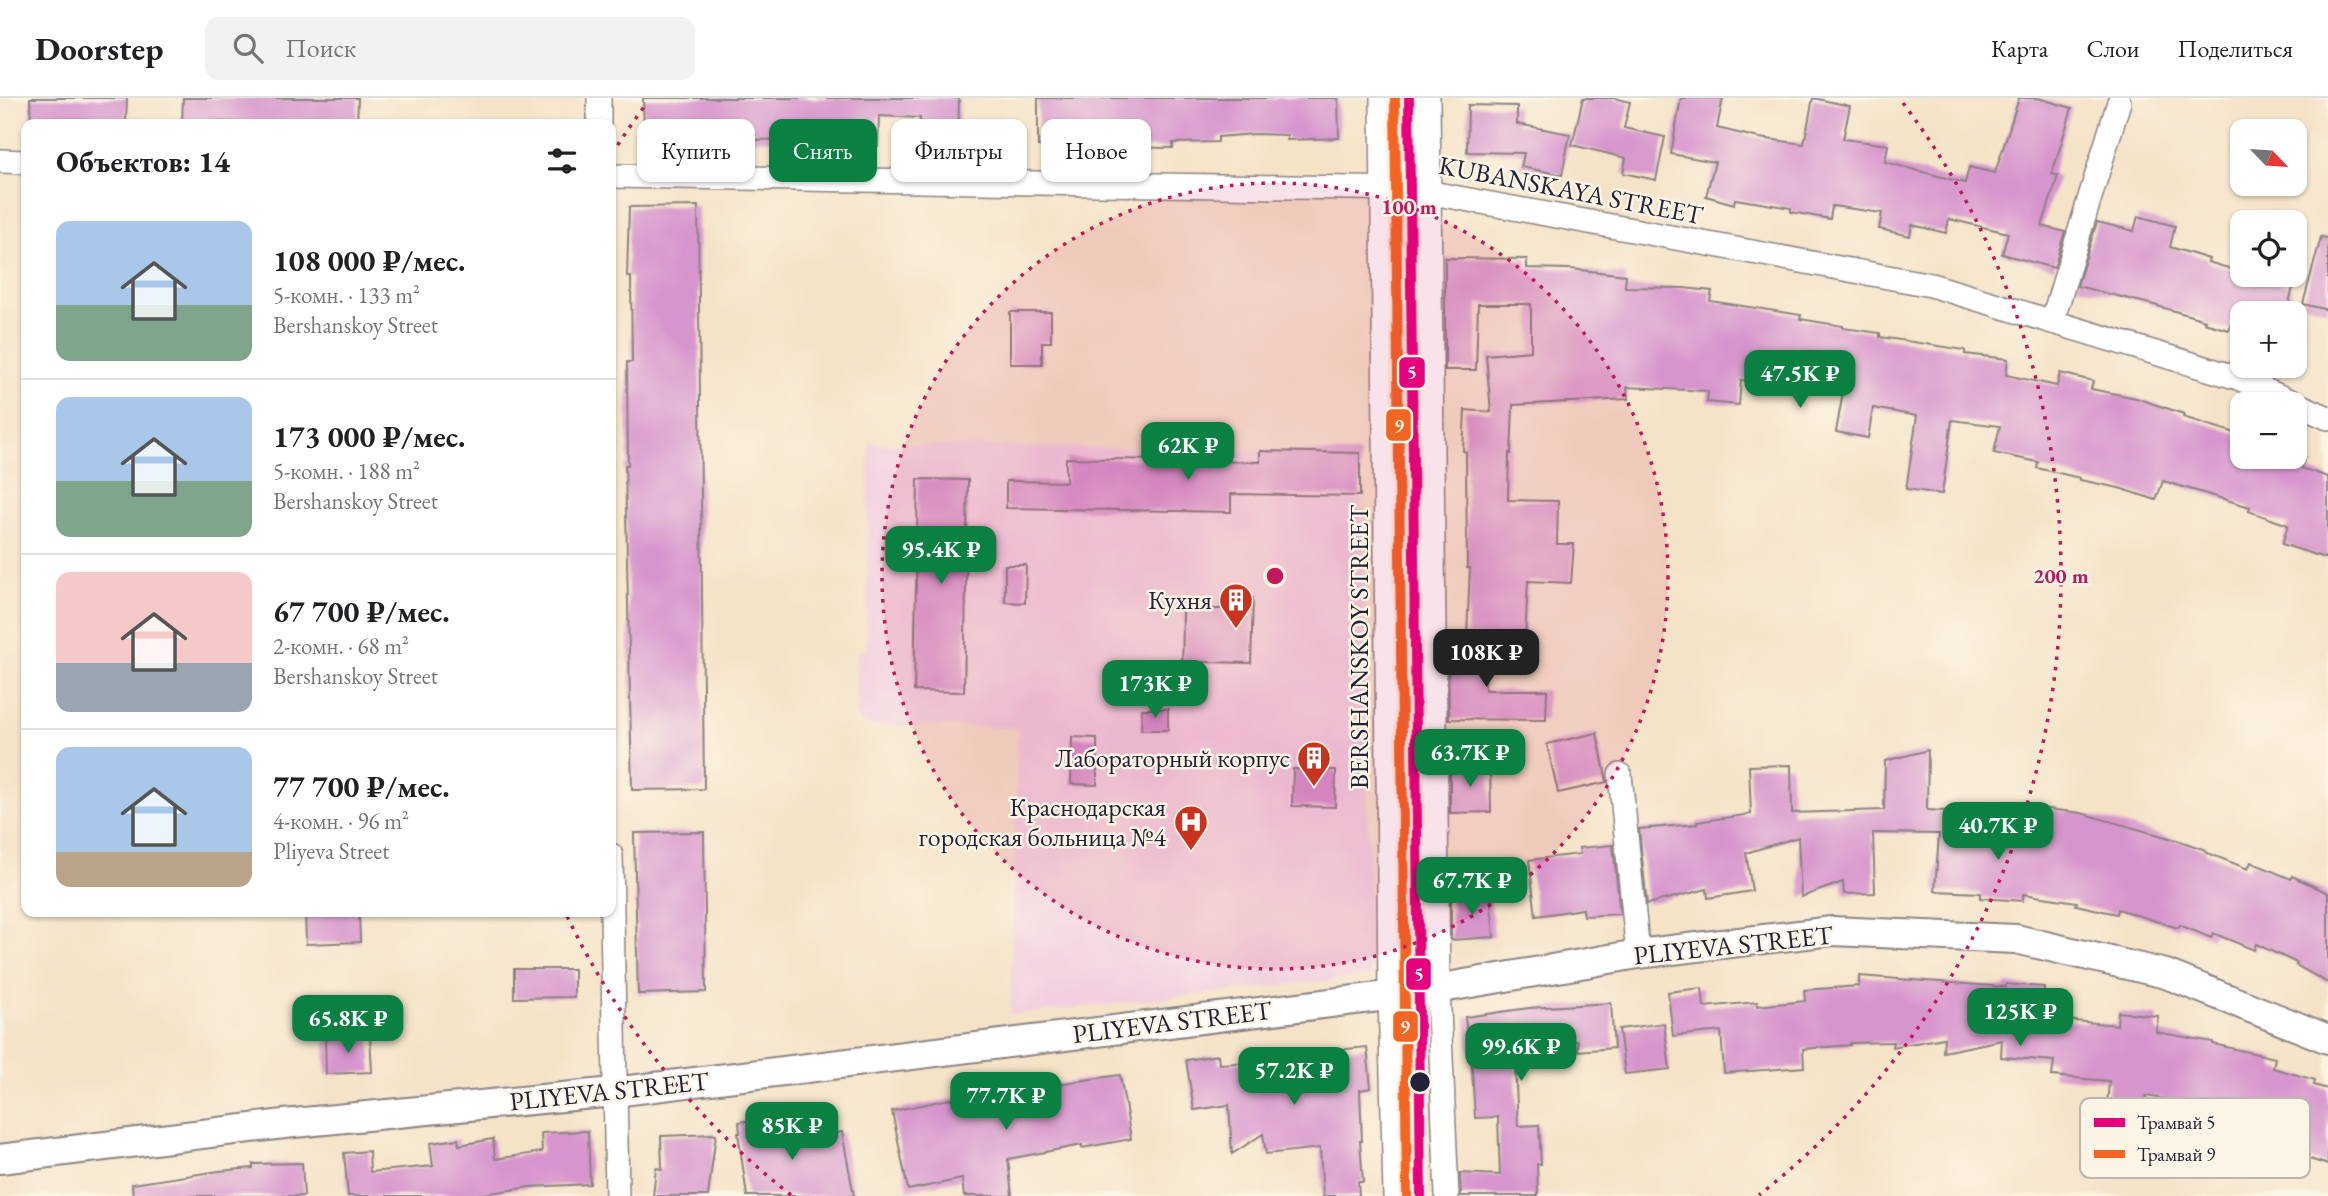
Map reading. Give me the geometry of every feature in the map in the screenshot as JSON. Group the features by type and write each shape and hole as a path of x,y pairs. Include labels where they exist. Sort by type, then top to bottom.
{"street":[{"path":"599,98 599,119"},
{"name":"BERSHANSKOY STREET","path":"1382,98 1390,994 1395,1196"},
{"path":"1428,98 1438,987 1447,1196"},
{"path":"2052,322 2119,102"},
{"path":"0,160 21,162"},
{"name":"KUBANSKAYA STREET","path":"616,176 1384,187 1430,192 1931,285 2238,378 2328,418"},
{"path":"1620,775 1638,954"},
{"path":"612,917 617,1196"},
{"name":"PLIYEVA STREET","path":"0,1159 284,1124 614,1092 1390,994 1638,954 1832,931 2015,939 2166,974 2328,1039"}],"shaded area":[{"name":"Краснодарская городская больница №4","path":"869,444 1360,453 1371,976 1010,1015 1018,728 865,725 856,716 857,651 866,651"}],"building":[{"path":"30,98 127,98 126,119 31,119"},
{"path":"183,98 358,98 357,119 182,119"},
{"path":"643,98 959,98 959,119 879,116 878,146 877,119 769,119 769,140 755,140 755,119 644,119"},
{"path":"1038,98 1338,98 1339,138 1287,140 1287,135 1255,134 1218,137 1218,142 1173,143 1173,148 1151,148 1151,119 1041,119 1041,146 1038,146"},
{"path":"1583,98 1614,98 1630,102 1624,128 1665,137 1656,180 1623,173 1626,158 1572,145"},
{"path":"1681,98 1723,98 1717,128 1759,138 1804,144 1813,98 1850,106 1843,139 1888,145 1885,162 1965,183 1969,167 1995,173 2019,98 2038,98 2072,108 2052,174 2058,176 2042,226 2065,232 2054,268 2002,254 2008,233 1949,219 1946,233 1912,225 1910,236 1879,229 1882,213 1832,206 1830,219 1791,212 1791,208 1735,199 1734,204 1706,196 1715,162 1671,154"},
{"path":"1468,105 1517,106 1517,124 1570,134 1562,175 1521,167 1524,153 1467,152"},
{"path":"698,206 704,789 632,790 625,465 628,465 627,362 632,362 631,277 627,277 629,207"},
{"path":"2138,216 2175,226 2170,247 2230,268 2230,287 2290,287 2293,288 2289,301 2230,301 2229,330 2154,305 2077,286 2097,222 2134,231"},
{"path":"2321,237 2328,238 2328,310 2307,305 2307,301 2304,301"},
{"path":"1445,258 1527,259 1527,268 1571,269 1626,275 1625,287 1712,291 1710,301 1801,315 1800,319 1880,333 1880,337 1965,350 1965,354 2008,359 2006,375 2057,386 2060,373 2093,381 2091,389 2136,398 2184,414 2183,417 2230,431 2230,469 2304,469 2328,477 2328,559 2282,544 2288,525 2249,511 2250,507 2163,481 2156,500 2037,468 2038,462 1994,453 2000,426 1952,420 1942,494 1906,489 1917,416 1873,408 1868,438 1836,432 1845,381 1792,373 1790,387 1741,380 1739,405 1707,402 1708,391 1627,387 1628,399 1513,405 1508,500 1558,501 1557,544 1574,544 1571,583 1528,581 1525,638 1467,635 1470,568 1467,568 1466,452 1463,451 1465,410 1491,412 1486,355 1531,351 1531,304 1478,304 1476,370 1445,370"},
{"path":"1010,312 1051,312 1051,342 1042,342 1042,364 1010,364"},
{"path":"1260,451 1360,453 1360,496 1231,494 1231,512 1006,508 1006,481 1066,482 1066,458 1260,462"},
{"path":"918,479 968,480 964,692 914,691"},
{"path":"1005,565 1026,565 1025,603 1005,602"},
{"path":"1221,598 1253,598 1251,663 1203,662 1202,688 1182,687 1183,609 1221,609"},
{"path":"1485,639 1485,690 1547,690 1546,720 1449,719 1448,640"},
{"path":"1142,709 1168,709 1168,730 1141,730"},
{"path":"1597,733 1607,782 1558,793 1547,744"},
{"path":"1072,737 1097,738 1097,785 1071,784"},
{"path":"1928,750 1927,810 2039,813 2039,808 2081,813 2180,841 2248,869 2251,862 2291,879 2292,876 2328,893 2328,983 2296,965 2297,963 2256,944 2254,950 2213,933 2211,938 2180,925 2178,928 2118,909 2117,914 2076,905 2077,902 2023,894 2023,901 1980,898 1980,893 1935,891 1939,834 1873,833 1875,893 1844,894 1843,882 1801,897 1798,837 1746,853 1752,891 1708,898 1707,889 1647,904 1639,829 1697,824 1751,814 1749,766 1791,765 1792,813 1884,810 1885,761"},
{"path":"1490,764 1491,812 1450,813 1450,766"},
{"name":"Лабораторный корпус","path":"1293,769 1336,770 1335,807 1292,806"},
{"path":"704,832 706,992 638,994 634,833"},
{"path":"1613,845 1620,914 1584,916 1583,909 1536,916 1529,860 1580,854 1579,848"},
{"path":"1490,893 1494,937 1451,940 1451,896"},
{"path":"305,917 359,917 360,942 306,944"},
{"path":"514,969 574,969 574,997 514,998"},
{"path":"1859,976 2006,987 2006,984 2044,987 2042,1018 2117,1025 2118,1012 2158,1016 2156,1032 2213,1042 2275,1058 2273,1068 2315,1080 2314,1085 2328,1089 2328,1165 2310,1159 2310,1098 2108,1098 2109,1081 2052,1076 2054,1061 2001,1057 2002,1040 1943,1052 1944,1038 1892,1047 1893,1042 1850,1043 1803,1049 1804,1067 1724,1073 1721,1031 1673,1036 1668,992 1702,988 1704,1007 1757,1002 1757,1006 1805,1001 1804,990 1859,986"},
{"path":"1611,1003 1614,1048 1578,1051 1578,1041 1514,1044 1518,1126 1539,1125 1541,1164 1537,1164 1538,1196 1461,1196 1460,1173 1500,1175 1498,1117 1475,1118 1471,1051 1465,1017 1529,1008"},
{"path":"1664,1023 1670,1069 1625,1074 1619,1029"},
{"path":"370,1036 372,1072 326,1074 325,1037"},
{"path":"1367,1047 1371,1088 1360,1090 1363,1182 1358,1182 1359,1196 1323,1196 1320,1148 1266,1154 1263,1134 1232,1154 1229,1105 1194,1110 1186,1060 1218,1055 1219,1064 1273,1061 1325,1055 1325,1051"},
{"path":"1120,1075 1131,1139 1008,1159 1012,1196 964,1196 962,1179 908,1190 892,1111 945,1100"},
{"path":"786,1115 790,1142 842,1132 854,1196 747,1196 738,1133 739,1122"},
{"path":"588,1131 590,1184 529,1187 470,1196 348,1196 344,1153 369,1151 370,1172 433,1166 430,1143 458,1139 459,1145 493,1139 495,1159 542,1152 541,1133"},
{"path":"716,1134 708,1196 653,1196 656,1168 662,1169 661,1136"},
{"path":"302,1163 304,1196 133,1196 132,1184 253,1168 253,1164"}],"tram line":[{"name":"9","path":"1395,98 1407,1196"},
{"name":"5","path":"1409,98 1421,1196"}],"place":[{"name":"Кухня","path":"1236,630"},
{"name":"Лабораторный корпус","path":"1314,788"},
{"name":"Краснодарская городская больница №4","path":"1191,852"}]}
